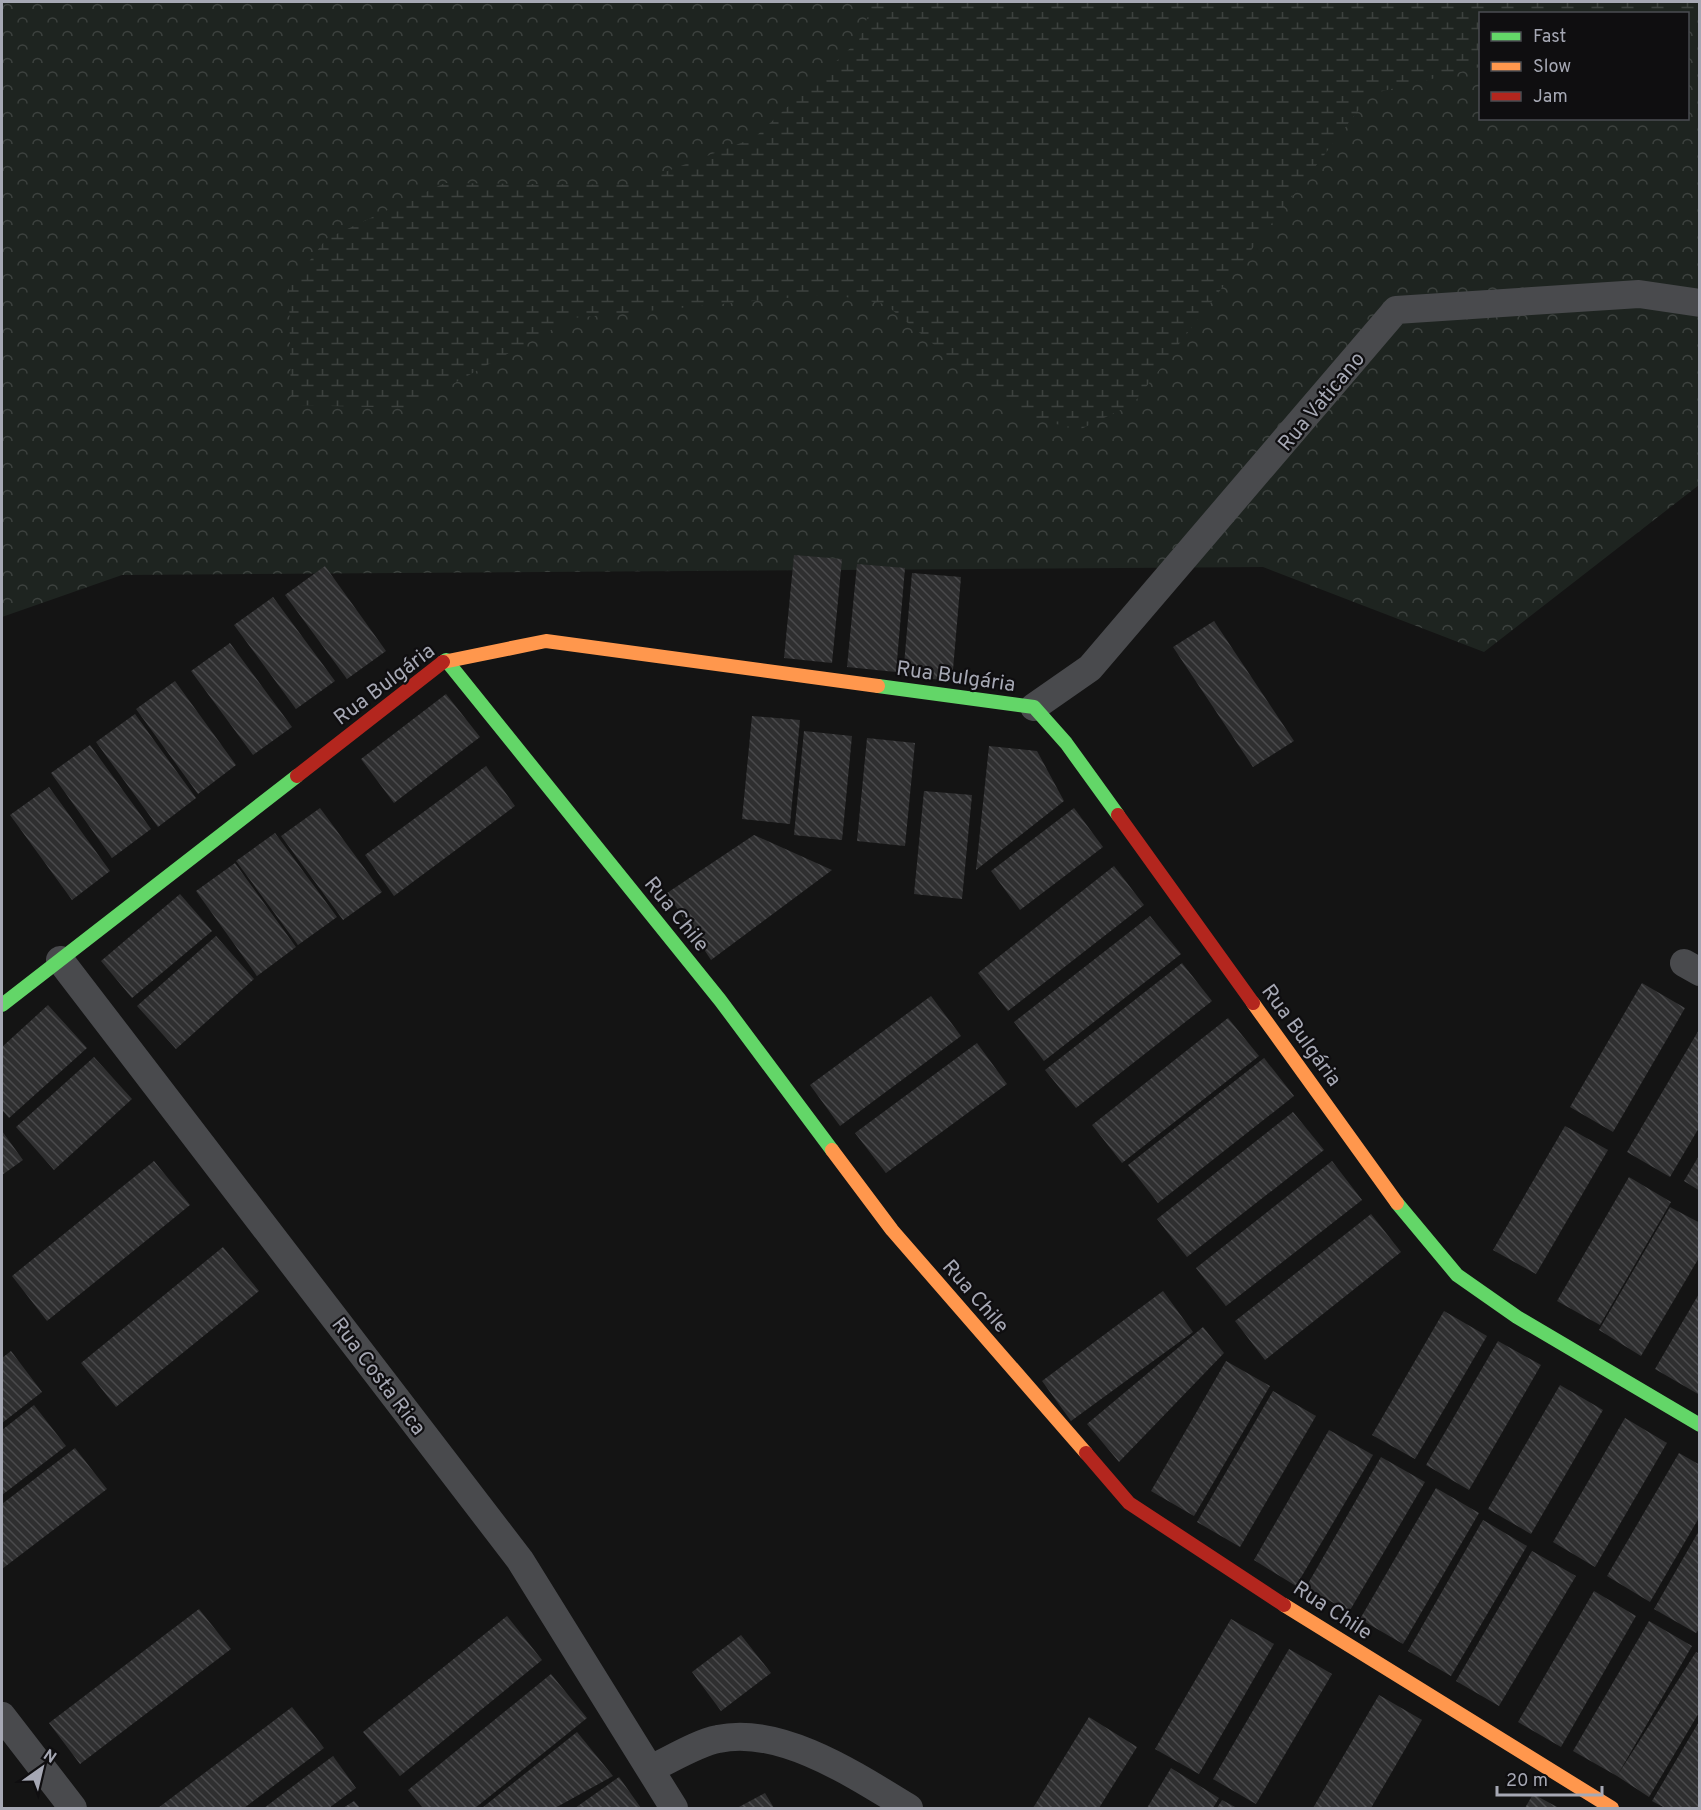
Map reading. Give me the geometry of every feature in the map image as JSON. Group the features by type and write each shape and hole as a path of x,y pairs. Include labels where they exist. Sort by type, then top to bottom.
{"street":[{"name":"Rua Vaticano","path":"1034,708 1090,668 1396,310 1639,294 1700,303"},
{"name":"Rua Bulgária","path":"2,1005 446,660 546,641 1034,708 1066,743 1407,1217 1456,1275 1517,1317 1700,1425"},
{"name":"Rua Chile","path":"446,660 720,1000 892,1230 1129,1503 1329,1634 1612,1809"},
{"name":"Rua Costa Rica","path":"60,960 520,1560 674,1809"},
{"path":"2,1716 73,1809"},
{"path":"650,1769 718,1739 764,1738 838,1764 909,1809"}],"green space":[{"path":"2,2 1699,2 1699,485 1484,652 1263,567 122,575 2,617"},
{"path":"873,2 1699,2 1700,14 1689,17 1689,12 1479,12 1479,67 1371,94 1133,404 1081,429 1021,417 885,304 829,294 573,318 409,408 291,405 289,288 326,239 445,183 631,185 754,138 859,40"}],"building":[{"path":"794,555 842,559 832,663 784,658"},
{"path":"857,564 905,568 896,672 847,667"},
{"path":"325,566 386,651 347,679 285,595"},
{"path":"912,573 961,577 952,681 903,676"},
{"path":"273,597 335,681 296,709 234,625"},
{"path":"1214,621 1294,741 1253,767 1173,647"},
{"path":"230,643 292,727 253,755 191,671"},
{"path":"175,681 236,765 198,794 136,709"},
{"path":"446,694 480,737 394,803 361,759"},
{"path":"135,714 196,798 158,827 96,742"},
{"path":"752,716 800,720 790,824 742,819"},
{"path":"804,731 852,736 842,840 794,835"},
{"path":"867,738 915,743 905,846 857,841"},
{"path":"90,745 151,829 112,858 51,773"},
{"path":"989,746 1037,751 1064,801 976,870"},
{"path":"486,766 515,806 394,896 365,855"},
{"path":"49,787 110,871 72,900 10,815"},
{"path":"924,791 972,795 962,899 914,894"},
{"path":"320,808 382,892 343,920 281,836"},
{"path":"1074,808 1103,847 1020,910 991,871"},
{"path":"275,833 337,917 298,945 236,861"},
{"path":"754,835 832,870 711,960 667,893"},
{"path":"235,863 296,947 257,976 196,891"},
{"path":"1114,866 1144,905 1008,1011 978,973"},
{"path":"180,894 212,931 132,998 101,961"},
{"path":"1150,916 1181,954 1044,1061 1014,1022"},
{"path":"216,936 254,979 176,1049 137,1006"},
{"path":"1182,963 1212,1001 1076,1108 1045,1070"},
{"path":"1642,983 1685,1008 1613,1132 1570,1107"},
{"path":"931,996 961,1036 840,1126 810,1085"},
{"path":"48,1005 87,1048 9,1118 2,1110 2,1047"},
{"path":"1228,1018 1259,1056 1122,1163 1092,1125"},
{"path":"1700,1028 1700,1126 1670,1177 1627,1152"},
{"path":"977,1043 1007,1084 886,1173 855,1133"},
{"path":"94,1057 132,1099 54,1170 16,1127"},
{"path":"1264,1058 1294,1096 1158,1203 1128,1165"},
{"path":"1293,1112 1324,1150 1187,1257 1157,1219"},
{"path":"1565,1126 1608,1150 1536,1274 1493,1250"},
{"path":"2,1131 23,1160 2,1175"},
{"path":"1700,1154 1700,1191 1684,1181"},
{"path":"154,1161 190,1205 47,1321 12,1276"},
{"path":"1332,1161 1362,1200 1226,1306 1196,1268"},
{"path":"1629,1177 1671,1202 1600,1325 1557,1301"},
{"path":"1670,1207 1700,1223 1700,1256 1641,1356 1599,1330"},
{"path":"1371,1214 1401,1252 1265,1360 1235,1321"},
{"path":"223,1247 259,1291 116,1407 81,1363"},
{"path":"1163,1291 1193,1332 1071,1421 1042,1381"},
{"path":"1700,1292 1700,1392 1698,1394 1655,1369"},
{"path":"1444,1311 1487,1336 1415,1459 1372,1435"},
{"path":"1203,1327 1224,1353 1119,1462 1087,1424"},
{"path":"1498,1341 1541,1365 1469,1490 1426,1465"},
{"path":"11,1351 42,1392 2,1423 2,1358"},
{"path":"1226,1361 1270,1386 1194,1516 1151,1491"},
{"path":"1560,1385 1603,1410 1531,1534 1488,1509"},
{"path":"1273,1391 1316,1416 1240,1547 1197,1522"},
{"path":"34,1405 66,1446 2,1495 2,1430"},
{"path":"1625,1418 1667,1443 1595,1567 1553,1542"},
{"path":"1329,1430 1373,1455 1296,1586 1254,1560"},
{"path":"75,1448 107,1489 2,1569 2,1504"},
{"path":"1679,1453 1700,1465 1700,1516 1650,1602 1607,1576"},
{"path":"1381,1457 1425,1482 1349,1612 1306,1587"},
{"path":"1436,1488 1479,1513 1403,1644 1360,1619"},
{"path":"1483,1520 1527,1546 1451,1676 1408,1651"},
{"path":"1700,1529 1700,1628 1696,1633 1654,1609"},
{"path":"1532,1551 1576,1576 1499,1706 1456,1681"},
{"path":"1594,1591 1636,1616 1561,1747 1518,1722"},
{"path":"199,1609 231,1649 80,1764 49,1723"},
{"path":"507,1616 542,1660 400,1776 363,1732"},
{"path":"1231,1619 1274,1644 1199,1774 1155,1749"},
{"path":"1649,1621 1692,1646 1617,1776 1573,1751"},
{"path":"741,1635 771,1673 721,1711 692,1672"},
{"path":"1289,1649 1332,1674 1256,1804 1213,1779"},
{"path":"1696,1652 1700,1654 1700,1711 1649,1797 1617,1776"},
{"path":"551,1674 587,1718 475,1808 423,1808 408,1790"},
{"path":"1379,1695 1422,1720 1371,1808 1313,1808"},
{"path":"292,1707 324,1748 244,1808 158,1808"},
{"path":"1089,1717 1137,1747 1099,1808 1033,1808"},
{"path":"1700,1720 1700,1808 1665,1808 1652,1801"},
{"path":"577,1732 613,1776 555,1808 482,1808"},
{"path":"333,1756 356,1788 329,1808 264,1808"},
{"path":"1171,1768 1219,1798 1213,1808 1147,1808"},
{"path":"619,1777 641,1808 575,1808"},
{"path":"765,1793 774,1808 737,1808"},
{"path":"1533,1794 1559,1808 1525,1808"},
{"path":"1222,1800 1237,1808 1217,1808"},
{"path":"354,1801 360,1808 343,1808"}],"traffic: fast":[{"path":"446,660 720,1000 832,1150"},
{"path":"878,686 1034,707 1066,743 1118,815"},
{"path":"2,1005 297,776"},
{"path":"1397,1203 1457,1275 1517,1317 1700,1425"}],"traffic: slow":[{"path":"443,662 546,641 878,686"},
{"path":"1253,1003 1397,1203"},
{"path":"832,1150 892,1230 1086,1453"},
{"path":"1284,1605 1612,1808"}],"traffic: jam":[{"path":"297,776 443,662"},
{"path":"1118,815 1253,1003"},
{"path":"1086,1453 1129,1503 1284,1605"}]}
